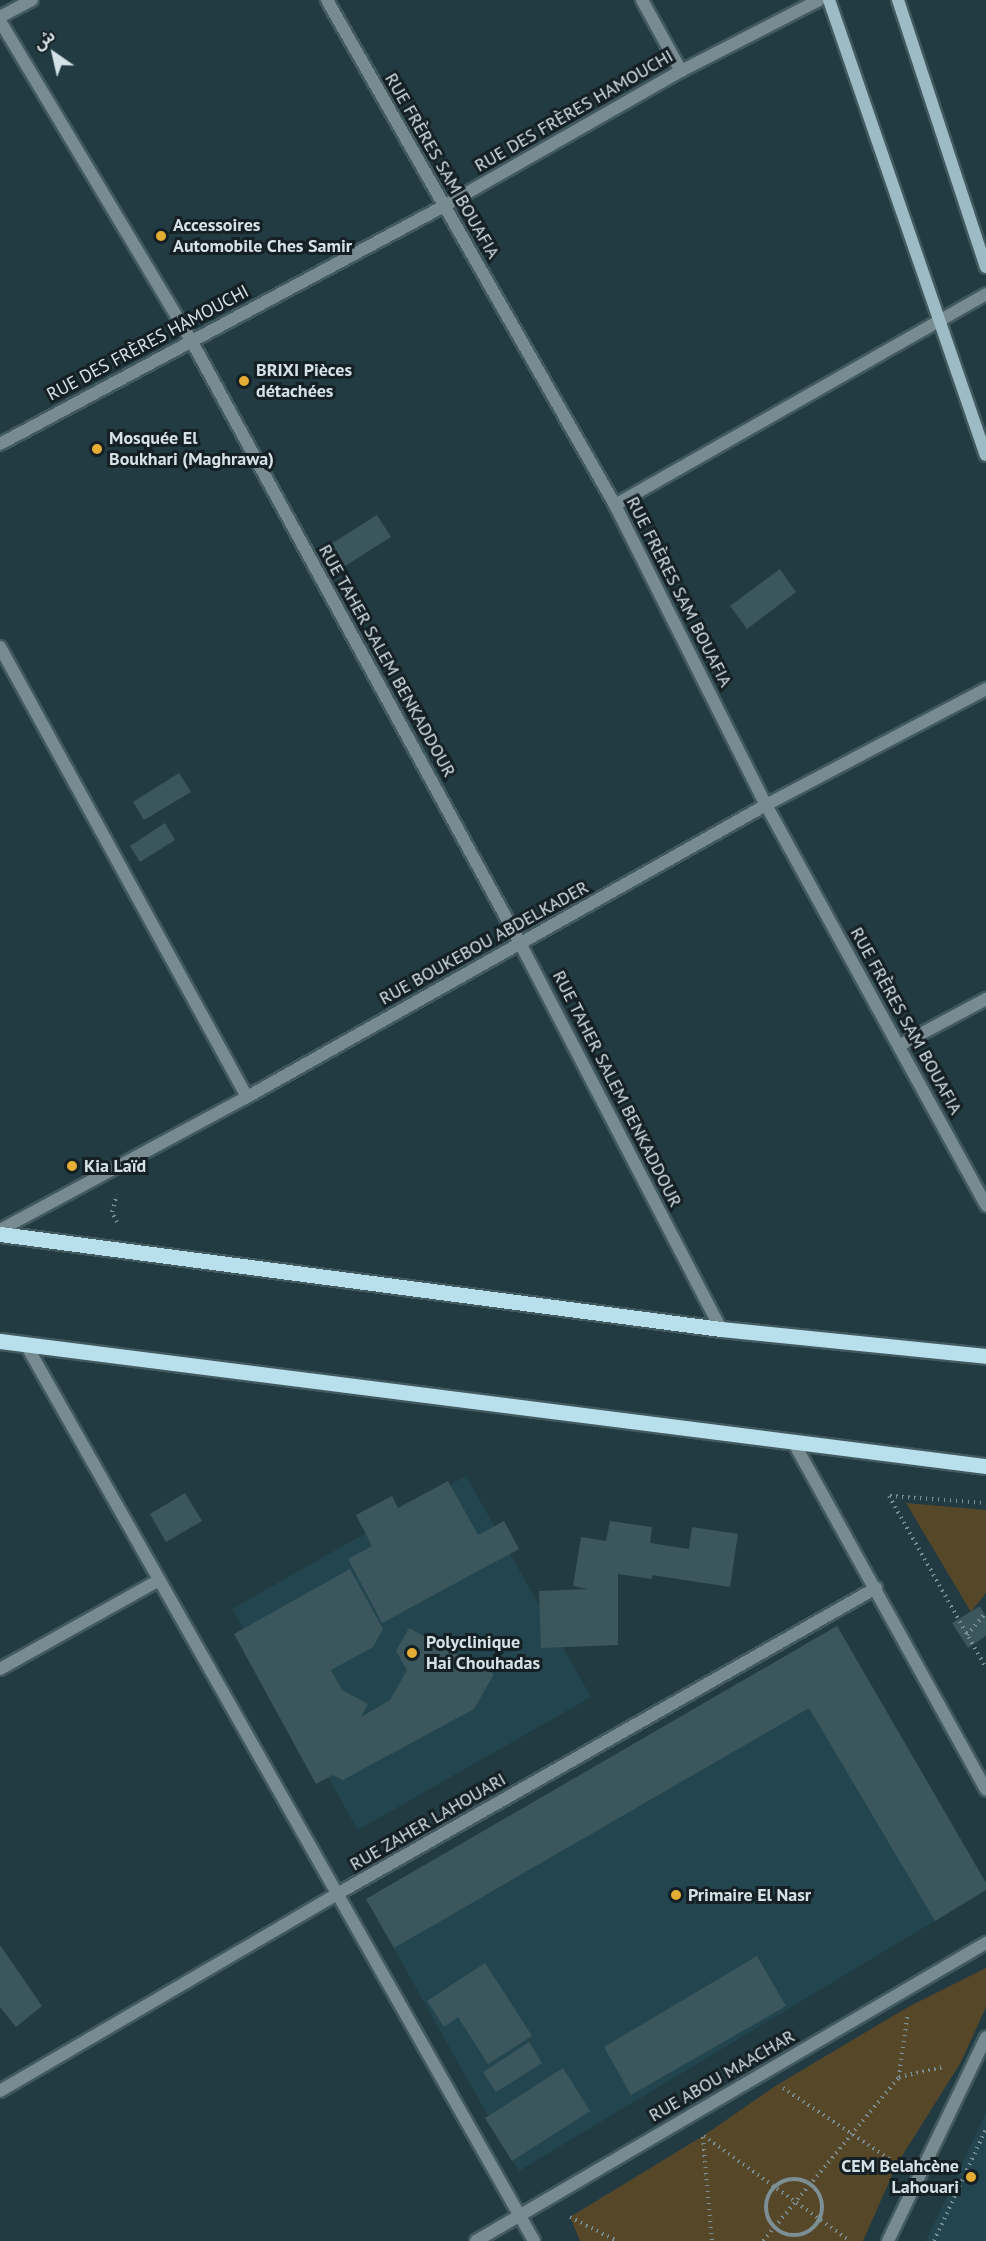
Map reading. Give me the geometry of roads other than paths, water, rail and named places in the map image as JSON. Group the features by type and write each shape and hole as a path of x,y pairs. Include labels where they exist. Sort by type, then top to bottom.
{"main road":[{"path":"829,0 986,455"},
{"path":"898,0 986,267"},
{"path":"0,1232 721,1329 986,1356"},
{"path":"0,1341 795,1445 986,1466"}],"street":[{"path":"0,19 32,0"},
{"name":"RUE FRÈRES SAM BOUAFIA","path":"327,0 615,505 766,805 900,1045 986,1206"},
{"path":"642,0 681,71"},
{"name":"RUE DES FRÈRES HAMOUCHI","path":"0,444 191,339 444,206 681,71 819,0"},
{"name":"RUE TAHER SALEM BENKADDOUR","path":"0,19 191,339 520,943 721,1329"},
{"path":"615,505 939,324 986,294"},
{"path":"0,647 247,1096"},
{"name":"RUE BOUKEBOU ABDELKADER","path":"0,1232 766,805 986,689"},
{"path":"900,1045 986,999"},
{"path":"25,1343 534,2241"},
{"path":"795,1445 986,1790"},
{"path":"0,1669 159,1580"},
{"name":"RUE ZAHER LAHOUARI","path":"0,2091 337,1894 876,1588"},
{"name":"RUE ABOU MAACHAR","path":"476,2241 986,1942"},
{"path":"888,2241 986,2037"}],"place":[{"name":"Accessoires Automobile Ches Samir","path":"161,236"},
{"name":"BRIXI Pièces détachées","path":"244,381"},
{"name":"Mosquée El Boukhari (Maghrawa)","path":"97,449"},
{"name":"Kia Laïd","path":"72,1166"},
{"name":"Polyclinique Hai Chouhadas","path":"412,1653"},
{"name":"Primaire El Nasr","path":"676,1895"},
{"name":"CEM Belahcène Lahouari","path":"971,2177"}]}
